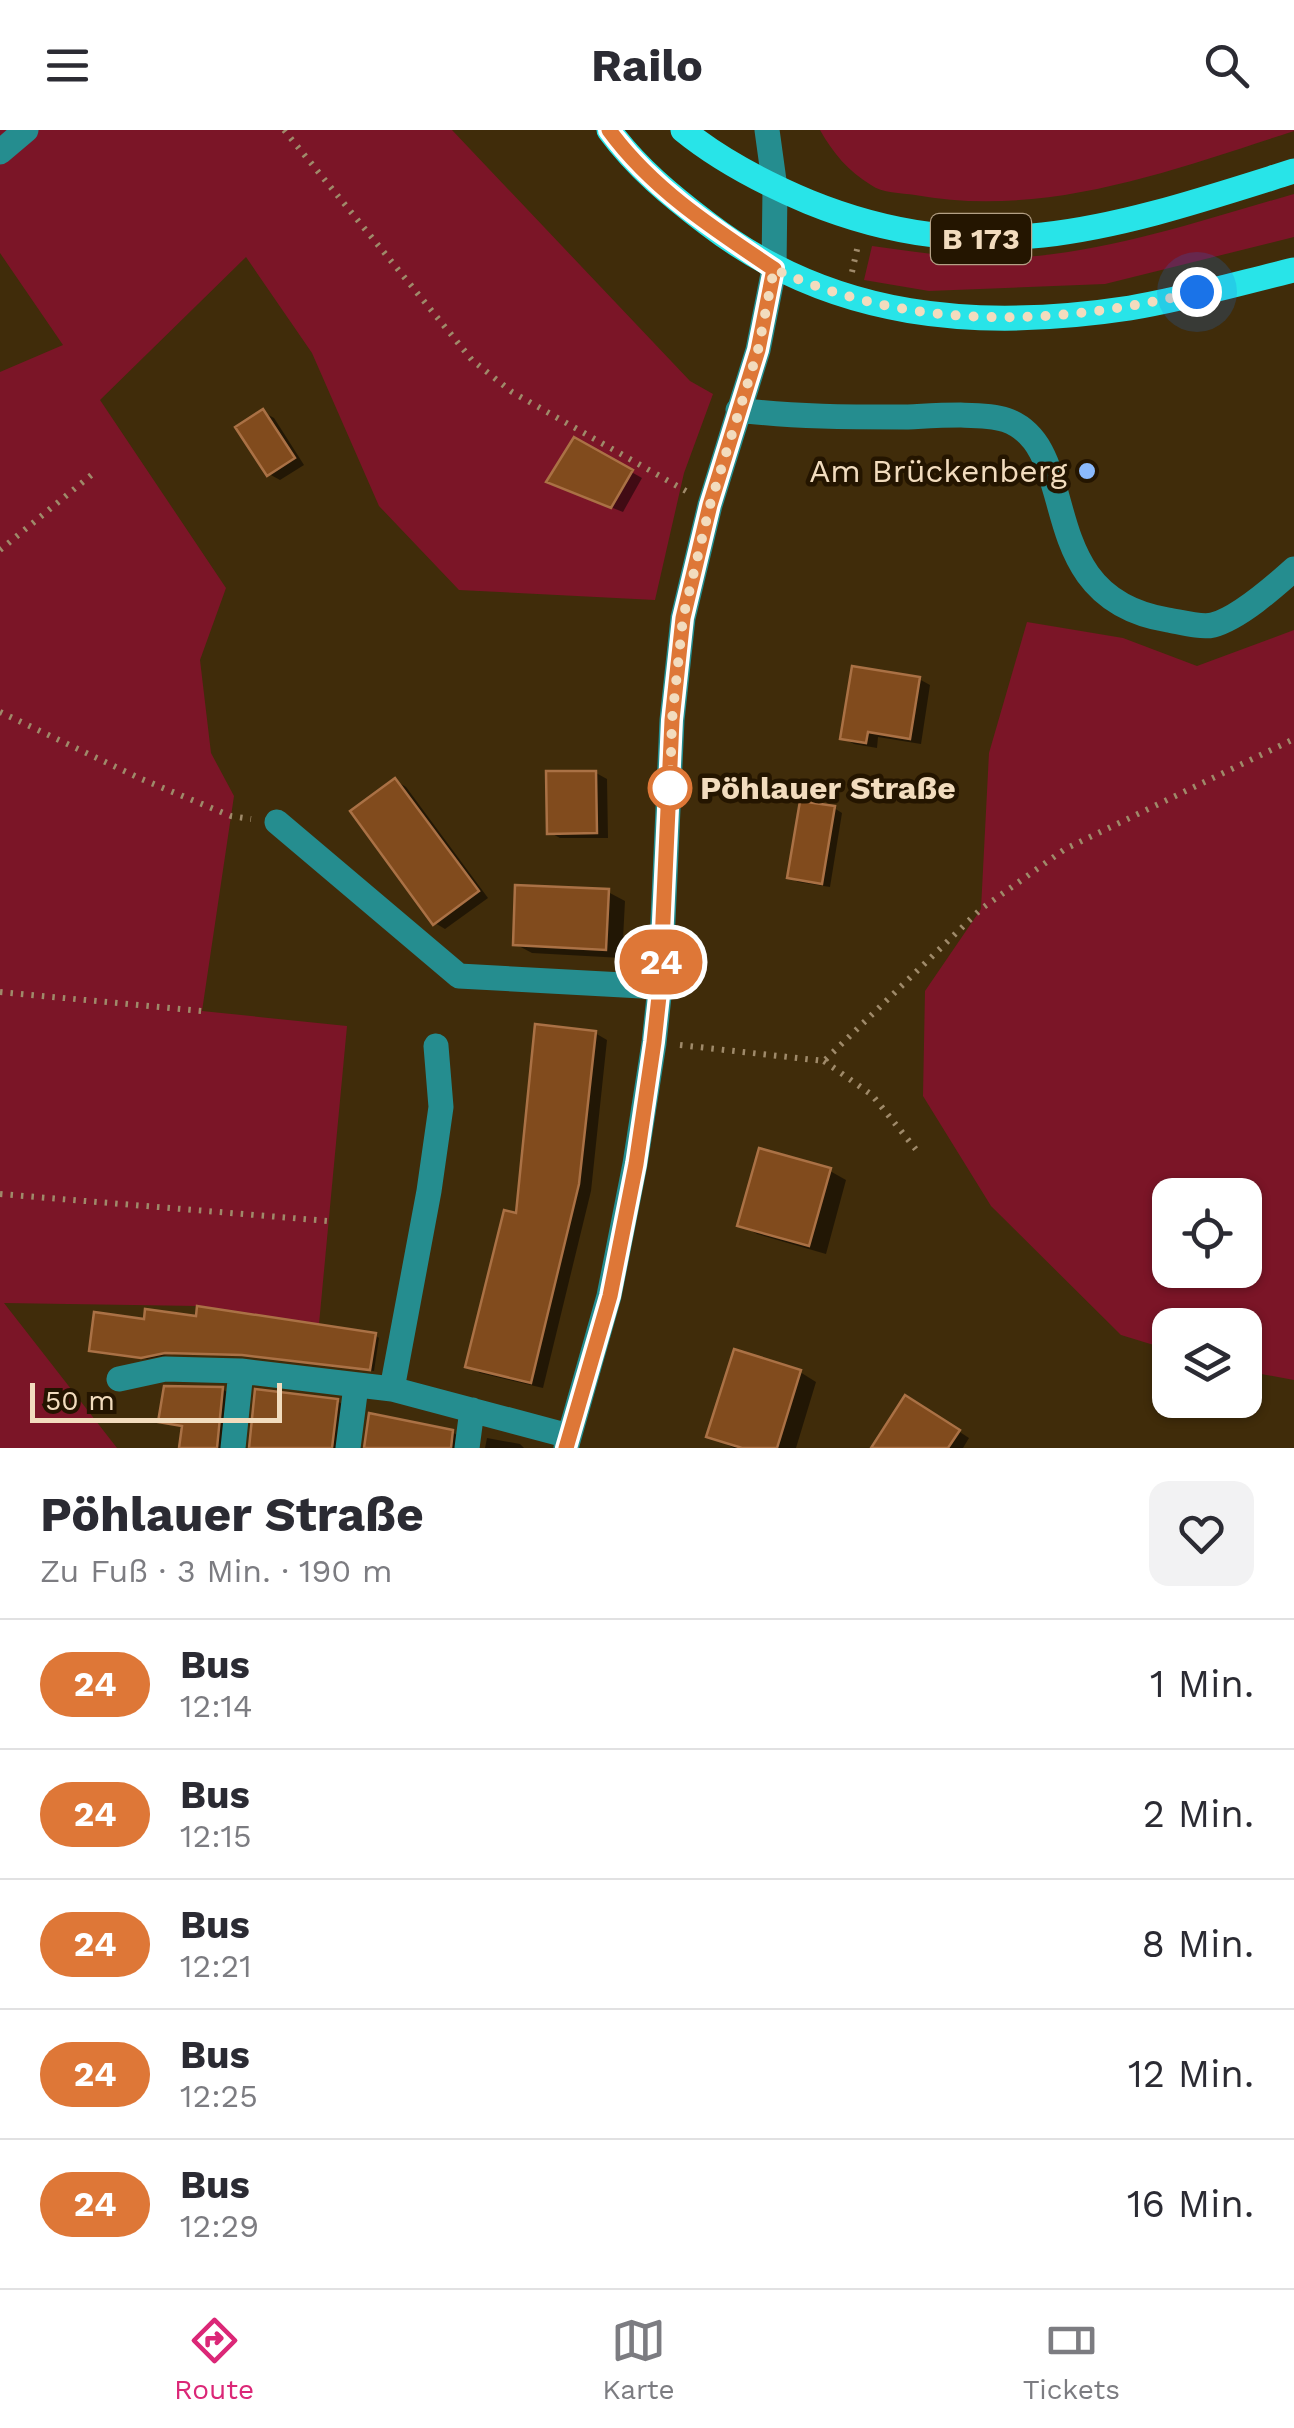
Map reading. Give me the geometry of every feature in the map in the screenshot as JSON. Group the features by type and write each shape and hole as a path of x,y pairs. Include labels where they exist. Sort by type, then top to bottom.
{"main road":[{"path":"609,130 665,191 774,269 846,297 926,314 982,319 1132,308 1294,270"},
{"name":"B 173","path":"683,130 730,164 775,188 864,223 976,239 1039,237 1104,227 1294,171"}],"street":[{"path":"0,152 26,130"},
{"path":"118,1379 165,1369 241,1371 392,1389 568,1442 610,1296 636,1164 654,1042 672,720 683,618 710,505 758,350 774,269 775,188 767,130"},
{"path":"738,410 800,418 955,416 1005,420 1024,432 1044,455 1072,547 1089,580 1120,607 1161,619 1212,626 1262,598 1294,568"},
{"path":"277,822 459,976 660,987"},
{"path":"392,1389 430,1191 441,1107 436,1046"},
{"path":"233,1448 241,1371"},
{"path":"348,1448 356,1386"},
{"path":"467,1448 472,1410"}],"path":[{"path":"284,130 472,360 512,392 710,505"},
{"path":"846,297 864,223"},
{"path":"0,550 95,472"},
{"path":"0,712 231,816 277,822"},
{"path":"824,1061 981,909 1065,849 1294,739"},
{"path":"0,992 202,1011"},
{"path":"654,1042 824,1061 872,1094 918,1152"},
{"path":"0,1194 328,1221"}],"shaded area":[{"path":"0,130 452,130 690,381 713,394 684,473 655,600 459,590 379,506 312,353 246,257 100,400 226,588 200,660 211,753 234,796 202,1011 347,1026 319,1324 197,1306 4,1303 117,1448 0,1448 0,372 63,345 0,253"},
{"path":"820,130 1294,131 1108,187 1012,201 963,201 875,188 842,161"},
{"path":"1294,194 1294,237 1105,284 929,291 864,280 872,246 987,258 1059,253 1161,232"},
{"path":"1027,622 1123,638 1197,666 1294,630 1294,1380 1262,1374 1262,1308 1152,1308 1152,1344 1121,1335 991,1206 923,1096 925,991 981,909 989,753"}],"building":[{"path":"263,409 295,458 267,476 235,427"},
{"path":"574,437 633,470 611,508 546,482"},
{"path":"852,666 920,677 910,739 868,732 866,743 840,739"},
{"path":"546,771 596,771 597,833 547,834"},
{"path":"395,778 479,891 433,925 350,811"},
{"path":"800,801 835,806 822,884 787,878"},
{"path":"515,885 609,889 606,950 513,945"},
{"path":"535,1024 596,1031 579,1184 531,1383 465,1367 504,1210 516,1213"},
{"path":"759,1148 831,1168 809,1246 737,1226"},
{"path":"197,1306 376,1333 370,1370 242,1355 165,1353 141,1358 89,1351 94,1312 144,1319 145,1309 196,1316"},
{"path":"734,1349 801,1370 777,1448 742,1448 706,1437"},
{"path":"164,1386 223,1387 217,1448 179,1448 182,1426 158,1422"},
{"path":"255,1389 338,1399 332,1448 249,1448"},
{"path":"905,1395 960,1430 948,1448 871,1448"},
{"path":"369,1413 453,1430 451,1448 364,1448"}],"bus line":[{"name":"24","path":"566,1448 610,1296 636,1164 654,1042 672,720 683,618 710,505 758,350 774,269 665,191 609,130"}],"place":[{"name":"Am Brückenberg","path":"1087,471"},
{"name":"Pöhlauer Straße","path":"670,788"}],"route":[{"path":"670,788 672,720 683,618 710,505 758,350 774,269 846,297 926,314 982,319 1132,308 1197,292"}]}
